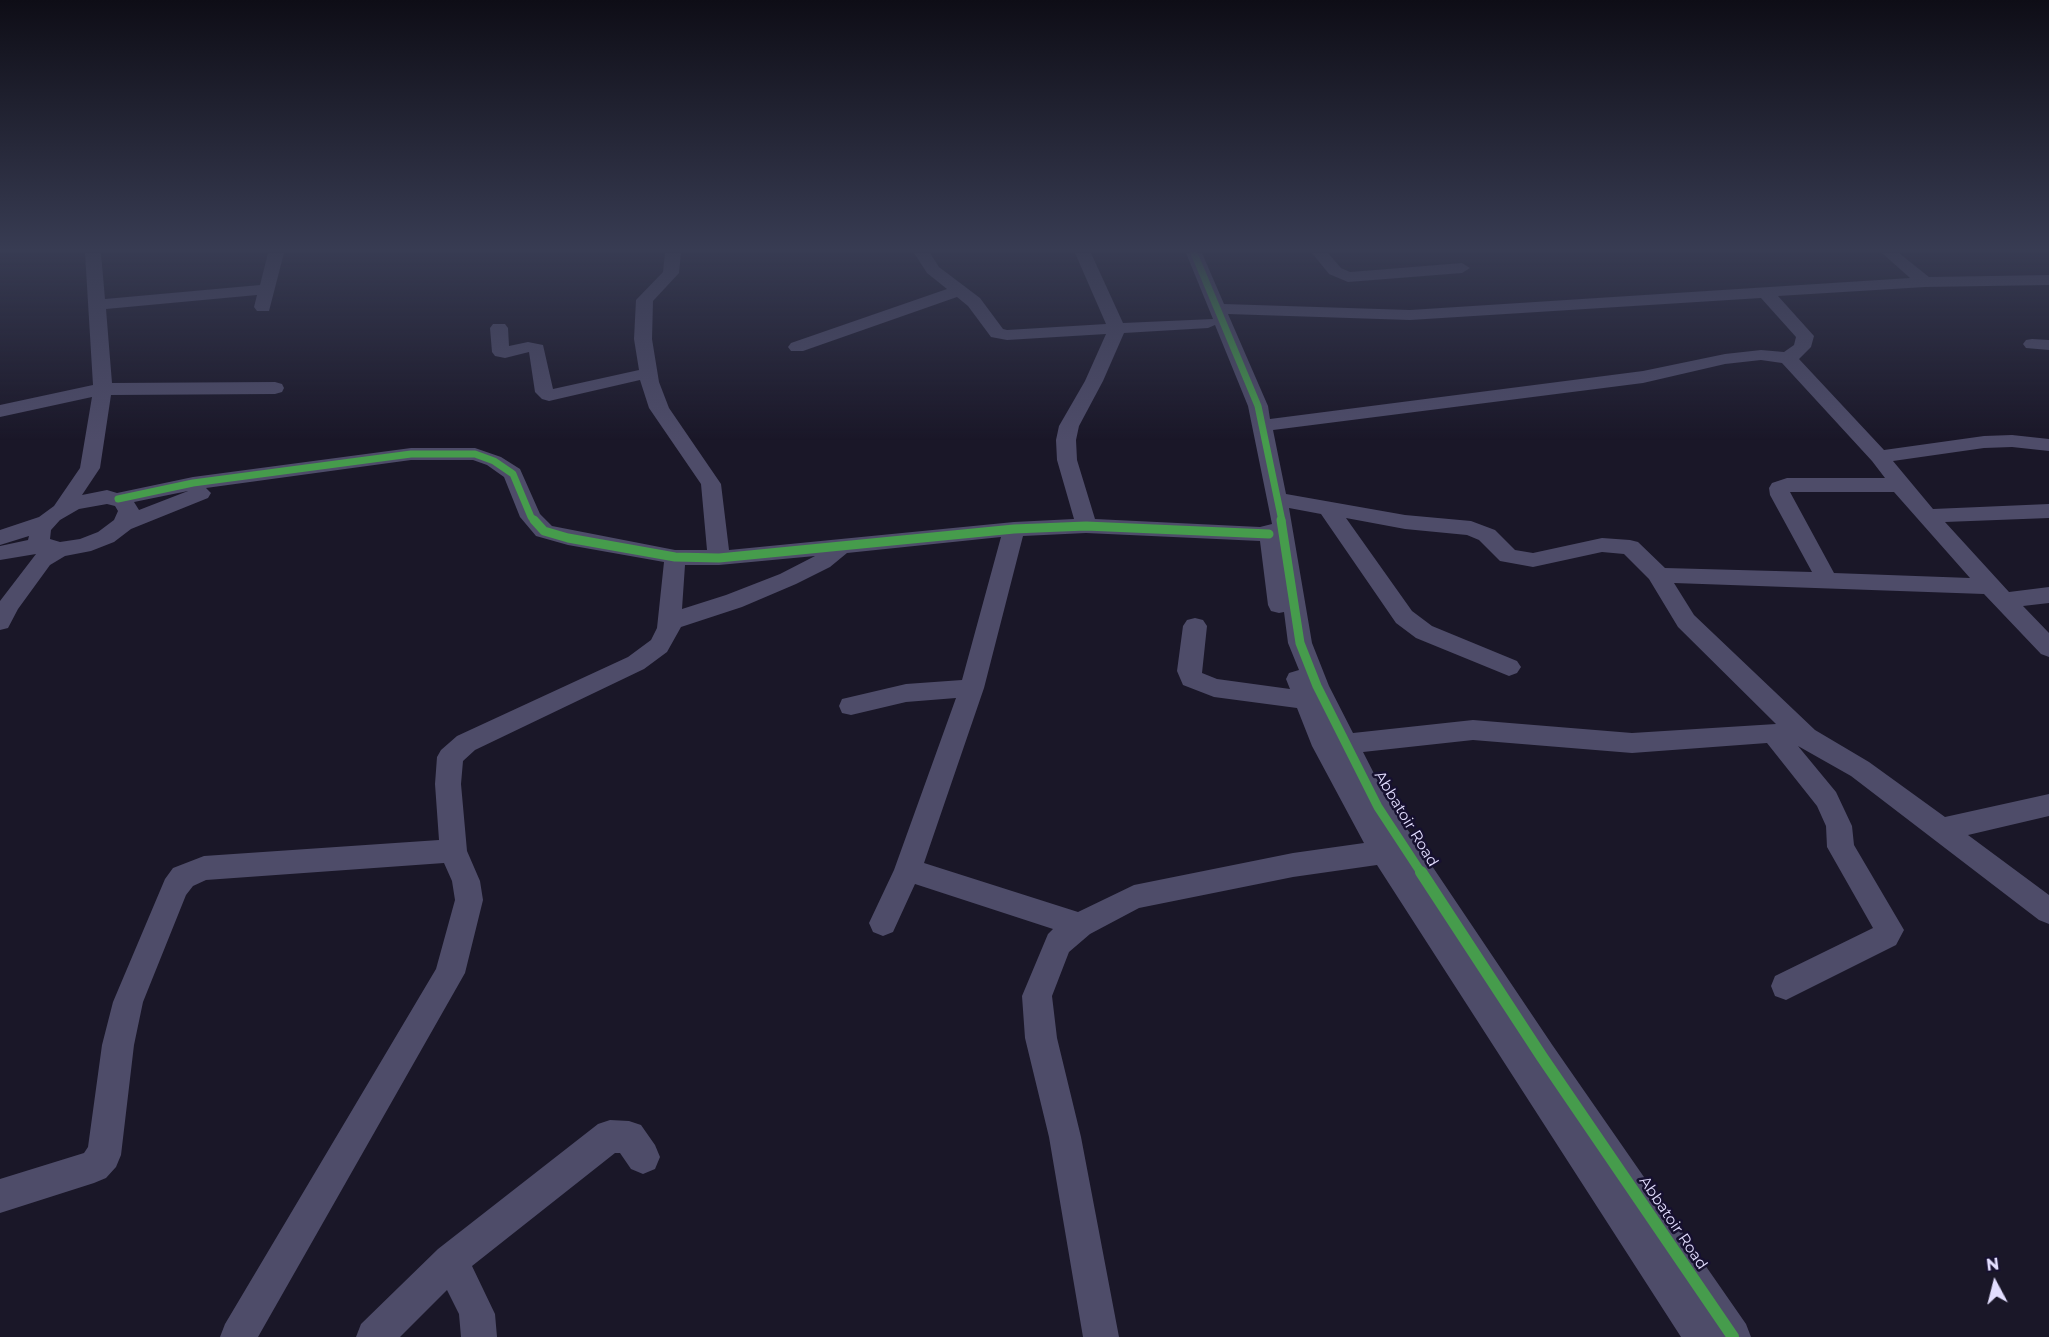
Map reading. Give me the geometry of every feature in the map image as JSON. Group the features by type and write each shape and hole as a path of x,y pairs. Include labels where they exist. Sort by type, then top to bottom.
{"street":[{"path":"52,547 38,535 90,468 103,389 99,315"},
{"path":"644,315 643,339 648,373 659,408 711,484 719,558"},
{"path":"797,347 887,315"},
{"path":"984,315 997,333 1117,329 1223,315"},
{"path":"1086,526 1066,460 1066,440 1069,426 1094,381 1117,329 1111,315"},
{"path":"1786,315 1805,336 1802,347 1788,358"},
{"name":"Abbatoir Road","path":"1213,316 1257,406 1278,499 1300,644 1317,687 1346,744 1384,817 1542,1057 1733,1337"},
{"name":"Abbatoir Road","path":"1213,316 1249,432 1265,500 1272,566 1283,627 1306,700 1348,793 1384,852 1702,1337"},
{"path":"500,328 501,352 528,347 537,349 544,392 549,395 648,373"},
{"path":"1262,426 1643,376 1725,358 1761,355 1788,358 1879,457 1900,485 1997,594 2049,648"},
{"path":"0,411 103,389 275,388"},
{"path":"1879,457 1984,442 2012,441 2049,445"},
{"path":"0,538 85,500 411,454 475,454 494,460 513,474 531,517 544,531 568,538 675,557 719,558 1014,530 1086,526 1269,534"},
{"path":"90,468 112,498 128,505 129,511 123,524"},
{"path":"0,553 95,542 123,524 250,476"},
{"path":"1827,580 1780,495 1779,488 1787,485 1900,485"},
{"path":"1278,499 1406,522 1471,528 1487,535 1508,556 1533,560 1572,554 1602,545 1630,547 1659,575 1665,589 1686,621 1806,737 1860,770 2049,911"},
{"path":"1328,508 1404,617 1424,632 1509,667"},
{"path":"1928,516 2049,511"},
{"path":"883,923 908,870 972,688 1014,530"},
{"path":"669,622 734,601 788,579 822,562 841,546"},
{"path":"0,622 9,605 52,547"},
{"path":"238,1337 450,973 469,900 465,881 453,851 448,784 450,757 466,743 636,663 659,646 669,628 675,557"},
{"path":"1659,575 1827,580 1997,594 2049,595"},
{"path":"1196,626 1189,671 1192,679 1214,688 1306,700"},
{"path":"851,706 906,693 972,688"},
{"path":"1346,744 1473,730 1632,743 1773,733 1806,737"},
{"path":"1773,733 1827,800 1839,826 1841,847 1890,930 1886,936 1786,986"},
{"path":"1939,830 2049,805"},
{"path":"0,1196 94,1166 104,1155 118,1045 128,1002 175,888 183,877 204,868 453,851"},
{"path":"1101,1337 1065,1137 1041,1038 1037,996 1058,943 1080,925 1134,897 1293,865 1384,852"},
{"path":"908,870 1080,925"},
{"path":"374,1337 450,1261 610,1136 629,1137 643,1157"},
{"path":"450,1261 477,1314 479,1337"}],"cycle path":[{"path":"1220,315 1258,406 1286,542 1300,643 1317,686 1378,807 1542,1057 1733,1337"},
{"path":"118,499 193,483 411,454 475,454 494,461 513,474 531,517 544,531 568,538 675,557 719,558 1014,529 1086,526 1269,534"}]}
